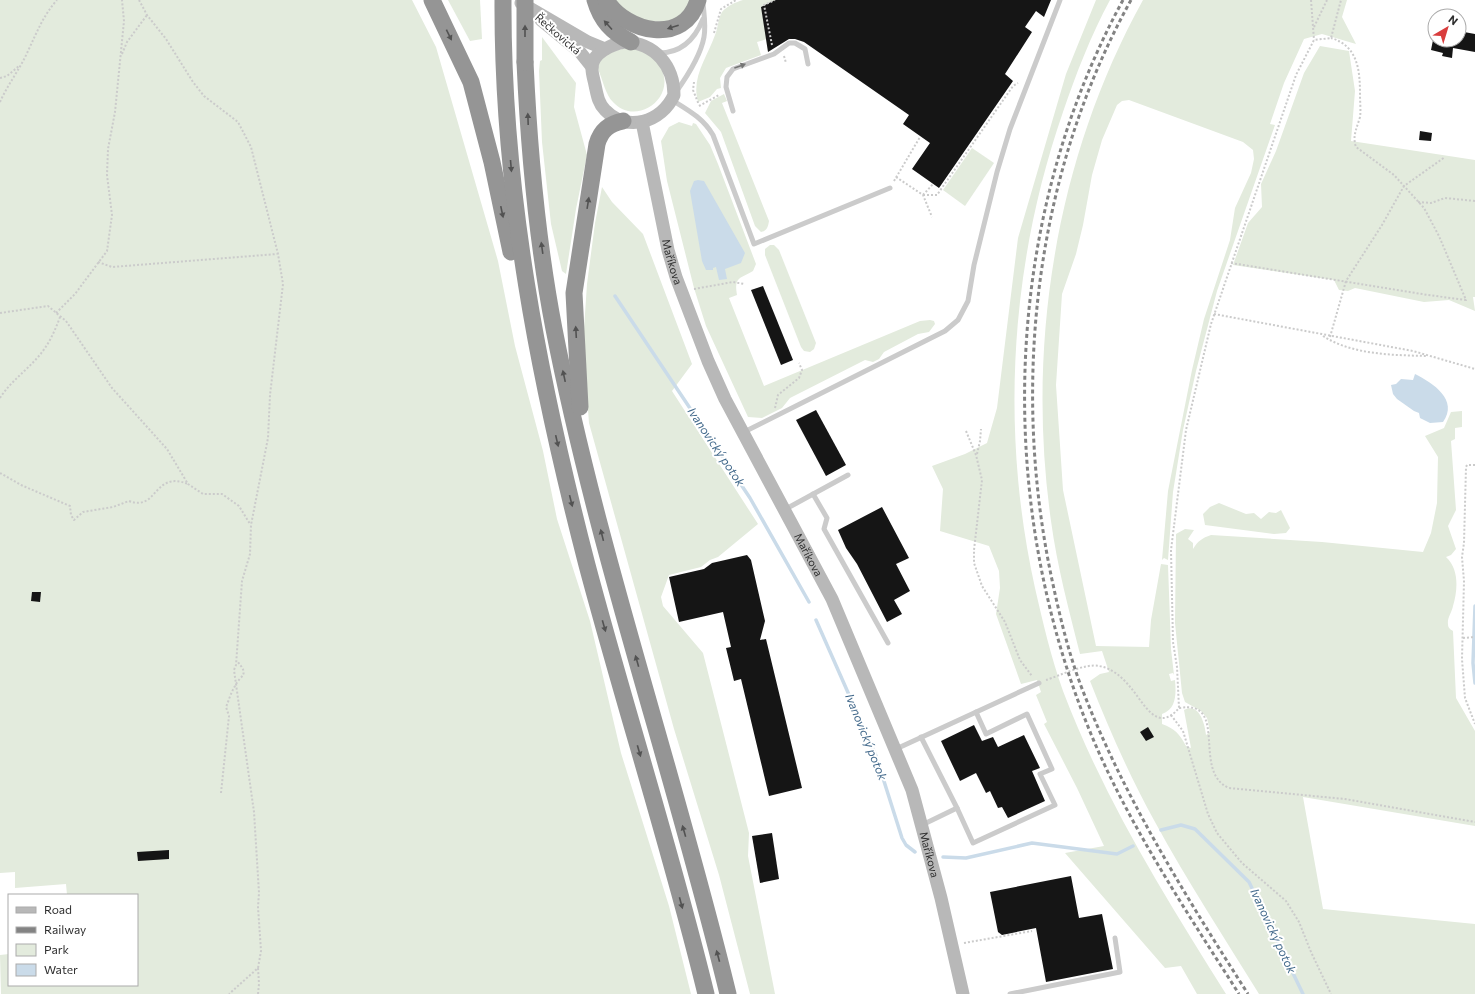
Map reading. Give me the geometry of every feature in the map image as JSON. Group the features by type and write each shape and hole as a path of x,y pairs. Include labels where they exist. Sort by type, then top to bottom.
{"highway":[{"path":"432,0 472,82 492,162 509,247 528,302"},
{"path":"503,0 503,43 511,162 528,302 552,420 588,566 706,994"},
{"path":"525,0 528,135 535,200 554,328 582,455 606,551 692,858 728,994"},
{"path":"595,0 601,16 608,26 616,34 631,42"},
{"path":"606,0 622,18 641,27 658,30 670,29 681,25 693,11 698,0"},
{"path":"582,455 574,293 599,136 608,126 623,121"}],"street":[{"name":"Řečkovická","path":"592,68 580,52 522,3 588,42 605,49"},
{"path":"631,42 645,46 658,53 665,62 670,73 673,98 660,114 642,122 623,121 606,111 600,103 592,68 596,58 605,49 618,43 631,42"},
{"name":"Maříkova","path":"642,122 658,204 676,277 708,361 743,433 832,599 912,790 941,898 963,994"}],"lane":[{"path":"702,0 704,16 702,43 685,79 673,98 708,126 715,139 754,244 890,188"},
{"path":"743,433 945,331 958,320 968,302 974,265 997,172 1030,75 1060,0"},
{"path":"658,53 669,53 685,46 697,30 704,16"},
{"path":"733,111 728,91 727,77 733,69 774,54 789,43 795,43 805,49 808,64"},
{"path":"784,510 848,475"},
{"path":"813,494 827,518 824,529 888,643"},
{"path":"896,749 1039,683"},
{"path":"921,737 974,843 1055,805 1040,774 1052,769 1026,714 986,734 976,712"},
{"path":"922,825 957,808"},
{"path":"1010,994 1120,972 1115,938"}],"path":[{"path":"0,102 46,11 57,0"},
{"path":"56,313 75,294 107,251 112,215 107,175 121,57 124,21 122,0"},
{"path":"139,0 147,15 204,96 238,122 251,147 278,254 283,284 270,395 268,438 251,525 250,554 242,581 236,660 236,684 254,812 259,893 258,908 262,951 258,968 258,994"},
{"path":"713,35 721,9 736,0"},
{"path":"774,54 764,5 775,0"},
{"path":"1179,708 1178,667 1173,642 1171,550 1186,430 1214,314 1296,75 1314,40 1311,0"},
{"path":"1313,29 1328,0"},
{"path":"1330,38 1341,0"},
{"path":"121,57 127,42 147,15"},
{"path":"1231,263 1346,281 1428,296 1466,300 1439,236 1418,202 1394,175 1356,147 1354,140 1360,117 1360,76 1358,64 1353,53 1346,46 1330,38 1314,40"},
{"path":"0,78 7,76 20,65"},
{"path":"923,195 938,194 1014,86 1030,75"},
{"path":"694,114 699,105 728,91"},
{"path":"890,188 920,137"},
{"path":"1330,337 1346,281 1382,225 1404,186 1446,157"},
{"path":"896,177 923,195 932,217"},
{"path":"923,195 933,184"},
{"path":"1418,202 1431,203 1445,198 1475,201"},
{"path":"98,262 112,267 278,254"},
{"path":"692,289 733,282 744,284"},
{"path":"0,313 48,306 61,316 112,388 167,450 188,484"},
{"path":"1214,314 1322,336 1413,351 1475,369"},
{"path":"0,398 7,386 38,357 53,335 61,316"},
{"path":"1322,336 1335,344 1353,349 1394,355 1432,357"},
{"path":"772,418 778,396 799,378 802,370 799,363"},
{"path":"976,455 980,441 980,429"},
{"path":"966,431 976,455 982,480 974,550 974,563 982,586 1005,622 1020,660 1025,669 1039,683 1090,666 1099,666 1119,676 1132,689 1149,712 1156,716 1164,718 1171,715 1179,708 1188,706 1195,708 1205,719 1208,729 1213,774 1229,788 1345,799 1475,822"},
{"path":"1475,465 1467,465 1466,467 1462,562 1464,581 1462,658 1465,698 1475,724"},
{"path":"0,473 21,485 70,506 71,515 74,520 83,512 113,507 129,501 135,503 150,499 167,481 177,480 188,484 203,494 222,494 239,506 251,525"},
{"path":"1463,638 1475,637"},
{"path":"221,793 229,716 226,707 236,684 241,680 243,672 236,660"},
{"path":"1171,715 1183,731 1208,814 1217,833 1242,863 1286,902 1299,922 1310,952 1331,994"},
{"path":"964,944 1032,931"},
{"path":"229,994 258,968"}],"green space":[{"path":"0,0 412,0 436,47 498,261 515,346 543,451 557,519 590,621 621,753 669,906 691,994 1,994 0,955 8,954 8,986 138,986 138,894 67,894 66,884 15,888 15,872 0,873"},
{"path":"448,0 480,0 482,39 470,41"},
{"path":"612,0 692,0 676,22 638,21"},
{"path":"743,0 775,0 761,7 767,39 757,42 761,55 726,68 720,78 721,88 717,89 710,97 698,102 696,93 698,76 716,33 721,14 729,6"},
{"path":"1096,0 1110,0 1096,27 1079,69 1063,112 1045,170 1031,229 1022,288 1016,348 1015,408 1017,468 1024,528 1035,588 1051,653 1063,691 1079,731 1097,770 1137,847 1226,994 1197,994 1181,966 1165,968 1065,853 1104,846 1077,788 1044,724 1047,722 1036,695 1041,692 1037,680 1021,684 996,614 1000,588 999,571 989,546 940,531 943,489 932,466 965,454 987,443 997,408 1018,238 1066,74"},
{"path":"1143,0 1347,0 1342,17 1356,44 1322,34 1304,39 1284,83 1270,124 1275,125 1217,291 1196,371 1183,430 1173,492 1168,560 1164,558 1162,560 1168,491 1192,370 1204,319 1230,240 1235,208 1251,173 1254,159 1253,150 1243,142 1129,100 1122,101 1117,105 1102,140 1092,175 1076,254 1062,294 1056,385 1063,490 1096,646 1149,647 1151,620 1161,564 1168,565 1171,649 1174,675 1173,673 1169,674 1171,681 1175,680 1176,690 1173,704 1167,712 1162,714 1162,724 1176,732 1186,746 1191,748 1184,710 1189,708 1197,711 1203,720 1206,735 1210,732 1207,718 1201,711 1185,702 1182,693 1175,623 1176,534 1185,529 1194,530 1188,539 1193,543 1193,549 1200,540 1211,535 1322,542 1423,552 1431,533 1437,503 1438,457 1425,436 1444,428 1451,412 1462,411 1462,427 1455,428 1455,439 1451,441 1456,510 1448,526 1456,549 1451,555 1446,557 1455,573 1456,593 1448,625 1453,631 1456,698 1475,731 1475,826 1303,797 1323,909 1475,924 1475,994 1259,994 1167,844 1120,753 1090,681 1100,674 1109,672 1102,651 1080,654 1057,555 1051,521 1044,455 1043,387 1046,320 1055,253 1069,187 1088,123 1113,60"},
{"path":"542,37 576,83 574,107 587,155 576,209 566,274 562,271 551,224 542,142 539,71 540,61 542,60"},
{"path":"1320,46 1349,51 1355,91 1351,141 1475,160 1475,297 1473,297 1475,311 1449,300 1424,302 1355,288 1348,291 1339,290 1334,280 1233,265 1248,223 1262,207 1261,184 1276,151 1304,73"},
{"path":"628,48 641,50 654,58 664,77 664,88 660,97 652,105 643,110 633,112 622,109 613,102 606,91 598,69 601,60 605,56 618,50"},
{"path":"724,94 727,101 722,103 769,221 765,231 761,232 755,226 721,132 705,113 711,101"},
{"path":"679,122 692,126 693,123 696,124 710,145 756,264 753,271 741,277 737,282 737,295 729,298 764,386 920,321 934,321 935,324 929,332 918,334 884,352 879,359 873,362 865,360 790,398 782,408 762,418 748,417 706,326 694,288 667,181 661,141 669,127"},
{"path":"972,148 994,163 965,206 943,190"},
{"path":"602,187 612,202 643,234 692,364 672,391 758,524 718,557 710,560 701,567 669,575 661,597 663,606 703,653 749,833 748,856 775,994 750,994 719,875 674,729 589,423 583,344 587,284 595,223"},
{"path":"770,245 774,245 779,250 816,343 814,349 810,352 804,351 801,347 765,255 765,249"},
{"path":"1219,503 1246,514 1254,513 1261,519 1269,512 1276,513 1281,510 1290,528 1286,533 1274,534 1205,525 1203,514 1210,507"}],"water":[{"path":"694,181 704,181 745,253 741,263 725,269 727,279 719,280 716,267 713,268 713,270 706,270 702,261 690,191"},
{"path":"1415,374 1429,382 1442,393 1448,406 1447,414 1443,422 1430,423 1420,418 1419,413 1397,399 1393,394 1391,385 1396,384 1401,379 1413,380"}],"building":[{"path":"775,0 1051,0 1044,17 1036,11 1025,27 1032,32 1005,74 1013,81 939,188 912,169 930,143 903,124 909,115 804,42 789,39 768,52 761,7"},
{"path":"1467,33 1475,34 1475,52 1453,48 1467,48"},
{"path":"1431,48 1453,48 1452,58 1442,56 1443,53 1431,50"},
{"path":"1420,131 1432,133 1431,141 1419,140"},
{"path":"763,286 793,360 781,365 751,290"},
{"path":"816,410 846,465 826,476 796,420"},
{"path":"882,507 909,558 896,564 910,591 894,600 902,614 887,622 857,564 846,548 838,530"},
{"path":"747,555 751,560 765,621 760,640 766,639 802,788 769,796 741,679 734,681 726,648 731,647 723,612 679,622 669,577 704,569 712,563"},
{"path":"32,592 41,592 40,602 31,601"},
{"path":"974,725 982,741 993,737 998,747 1024,735 1040,768 1032,771 1045,801 1008,818 1002,807 998,808 990,791 986,793 976,773 960,781 941,741"},
{"path":"1148,727 1154,737 1146,741 1140,732"},
{"path":"772,833 779,879 760,883 752,836"},
{"path":"169,850 169,859 138,861 137,852"},
{"path":"1071,876 1079,918 1102,914 1113,969 1046,982 1036,928 1002,935 998,932 990,892"}],"waterway":[{"name":"Ivanovický potok","path":"615,296 750,498 809,602"},
{"path":"1475,606 1473,663 1475,683"},
{"name":"Ivanovický potok","path":"816,620 876,756 902,838 906,845 915,852"},
{"name":"Ivanovický potok","path":"1161,830 1181,825 1195,829 1249,882 1303,994"},
{"name":"Ivanovický potok","path":"943,857 966,858 1032,843 1117,854 1133,846"}],"railway":[{"path":"1123,0 1082,89 1052,182 1033,277 1025,374 1028,472 1041,569 1065,664 1100,755 1131,817 1165,877 1239,994"},
{"path":"1131,0 1098,68 1071,139 1052,212 1039,287 1033,363 1034,439 1041,514 1054,589 1066,638 1081,686 1098,727 1116,767 1157,844 1201,920 1248,994"}]}
